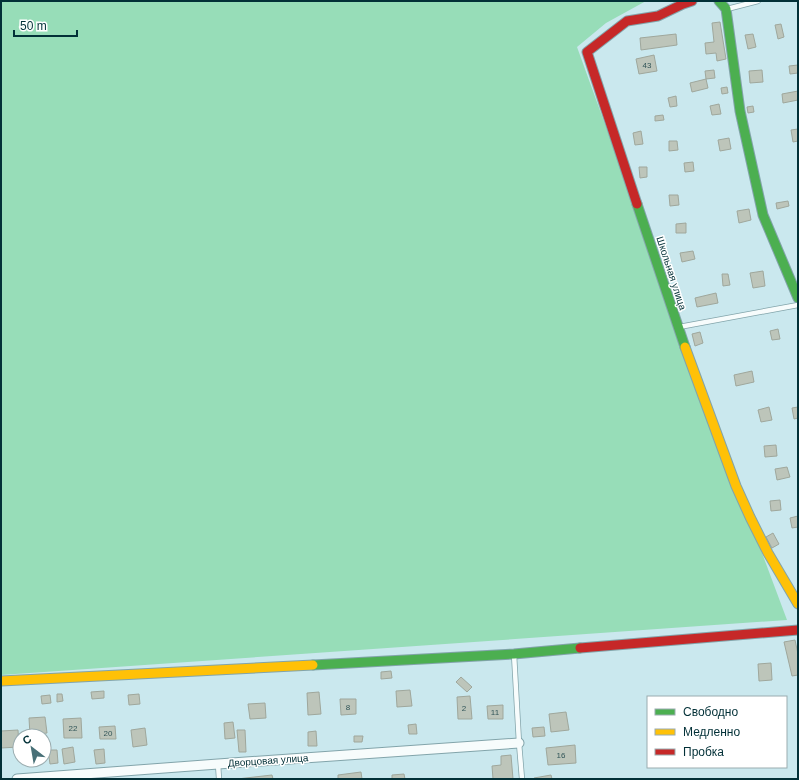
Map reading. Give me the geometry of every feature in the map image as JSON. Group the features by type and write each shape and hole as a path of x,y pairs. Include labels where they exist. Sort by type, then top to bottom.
{"street":[{"name":"Школьная улица","path":"692,1 658,16 627,21 587,52 678,328 736,486 768,553 798,604"},
{"path":"719,1 726,9 740,111 762,215 798,298"},
{"path":"1,681 514,654 798,630"},
{"name":"Дворцовая улица","path":"17,779 518,743"}],"lane":[{"path":"726,9 758,1"},
{"path":"678,328 798,305"},
{"path":"514,654 518,743 522,779"},
{"path":"218,764 219,779"}],"green space":[{"path":"1,1 646,1 606,23 577,47 678,328 787,620 1,675"}],"building":[{"path":"720,22 726,59 717,61 716,53 706,54 705,43 714,42 712,23"},
{"path":"781,24 784,37 778,39 775,25"},
{"path":"676,34 677,45 641,50 640,38"},
{"path":"753,34 756,47 748,49 745,35"},
{"path":"654,55 657,71 639,74 636,59"},
{"path":"798,65 798,73 790,74 789,66"},
{"path":"714,70 715,78 706,79 705,71"},
{"path":"762,70 763,82 750,83 749,71"},
{"path":"706,79 708,88 692,92 690,83"},
{"path":"727,87 728,93 722,94 721,88"},
{"path":"798,91 798,100 783,103 782,94"},
{"path":"676,96 677,106 670,107 668,98"},
{"path":"719,104 721,114 712,115 710,106"},
{"path":"753,106 754,112 748,113 747,107"},
{"path":"663,115 664,120 655,121 655,116"},
{"path":"798,129 798,141 793,142 791,130"},
{"path":"641,131 643,144 635,145 633,133"},
{"path":"729,138 731,149 720,151 718,140"},
{"path":"669,141 677,141 678,150 669,151"},
{"path":"693,162 694,171 685,172 684,163"},
{"path":"639,167 647,167 647,177 640,178"},
{"path":"669,195 678,195 679,205 670,206"},
{"path":"788,201 789,206 777,209 776,203"},
{"path":"749,209 751,220 739,223 737,211"},
{"path":"686,223 686,233 676,233 676,224"},
{"path":"693,251 695,259 682,262 680,253"},
{"path":"763,271 765,286 753,288 750,273"},
{"path":"722,274 728,274 730,285 723,286"},
{"path":"716,293 718,303 697,307 695,298"},
{"path":"778,329 780,339 772,340 770,331"},
{"path":"700,332 703,343 695,346 692,334"},
{"path":"752,371 754,382 736,386 734,375"},
{"path":"769,407 772,420 761,422 758,410"},
{"path":"798,407 798,418 794,419 792,408"},
{"path":"776,445 777,456 765,457 764,446"},
{"path":"787,467 790,477 777,480 775,469"},
{"path":"780,500 781,510 771,511 770,501"},
{"path":"798,516 798,527 792,528 790,518"},
{"path":"773,533 779,544 772,548 766,537"},
{"path":"795,640 798,654 798,675 792,676 784,642"},
{"path":"771,663 772,680 759,681 758,664"},
{"path":"391,671 392,678 381,679 381,672"},
{"path":"461,677 472,687 467,692 456,682"},
{"path":"410,690 412,706 397,707 396,691"},
{"path":"104,691 104,698 92,699 91,692"},
{"path":"319,692 321,714 308,715 307,693"},
{"path":"57,694 62,694 63,701 57,702"},
{"path":"139,694 140,704 129,705 128,695"},
{"path":"50,695 51,703 42,704 41,696"},
{"path":"470,696 472,719 458,719 457,697"},
{"path":"340,699 356,699 356,714 341,715"},
{"path":"265,703 266,718 250,719 248,704"},
{"path":"503,705 503,719 488,719 487,706"},
{"path":"566,712 569,730 551,732 549,714"},
{"path":"45,717 46,728 30,728 29,718"},
{"path":"81,718 82,738 64,738 63,719"},
{"path":"233,722 235,738 225,739 224,723"},
{"path":"416,724 417,734 409,734 408,725"},
{"path":"115,726 116,739 100,739 99,727"},
{"path":"544,727 545,736 533,737 532,728"},
{"path":"145,728 147,745 133,747 131,730"},
{"path":"12,730 12,747 1,748 1,731"},
{"path":"237,730 245,730 246,752 239,752"},
{"path":"316,731 317,746 308,746 308,732"},
{"path":"354,736 363,736 362,742 354,742"},
{"path":"575,745 576,763 548,765 546,748"},
{"path":"73,747 75,762 64,764 62,749"},
{"path":"104,749 105,763 96,764 94,750"},
{"path":"52,750 57,750 58,763 52,764"},
{"path":"511,755 513,779 493,779 492,766 501,765 501,756"},
{"path":"361,772 362,779 338,779 338,775"},
{"path":"404,774 405,779 392,779 392,775"},
{"path":"272,775 273,779 237,779"},
{"path":"551,775 552,779 534,778"}],"traffic: fast":[{"path":"719,1 726,9 740,111 763,215 798,298"},
{"path":"637,204 685,347"},
{"path":"313,665 514,654 580,648"}],"traffic: slow":[{"path":"685,347 736,486 768,553 798,604"},
{"path":"1,681 313,665"}],"traffic: jam":[{"path":"637,204 587,52 627,21 658,16 692,1"},
{"path":"580,648 798,630"}]}
